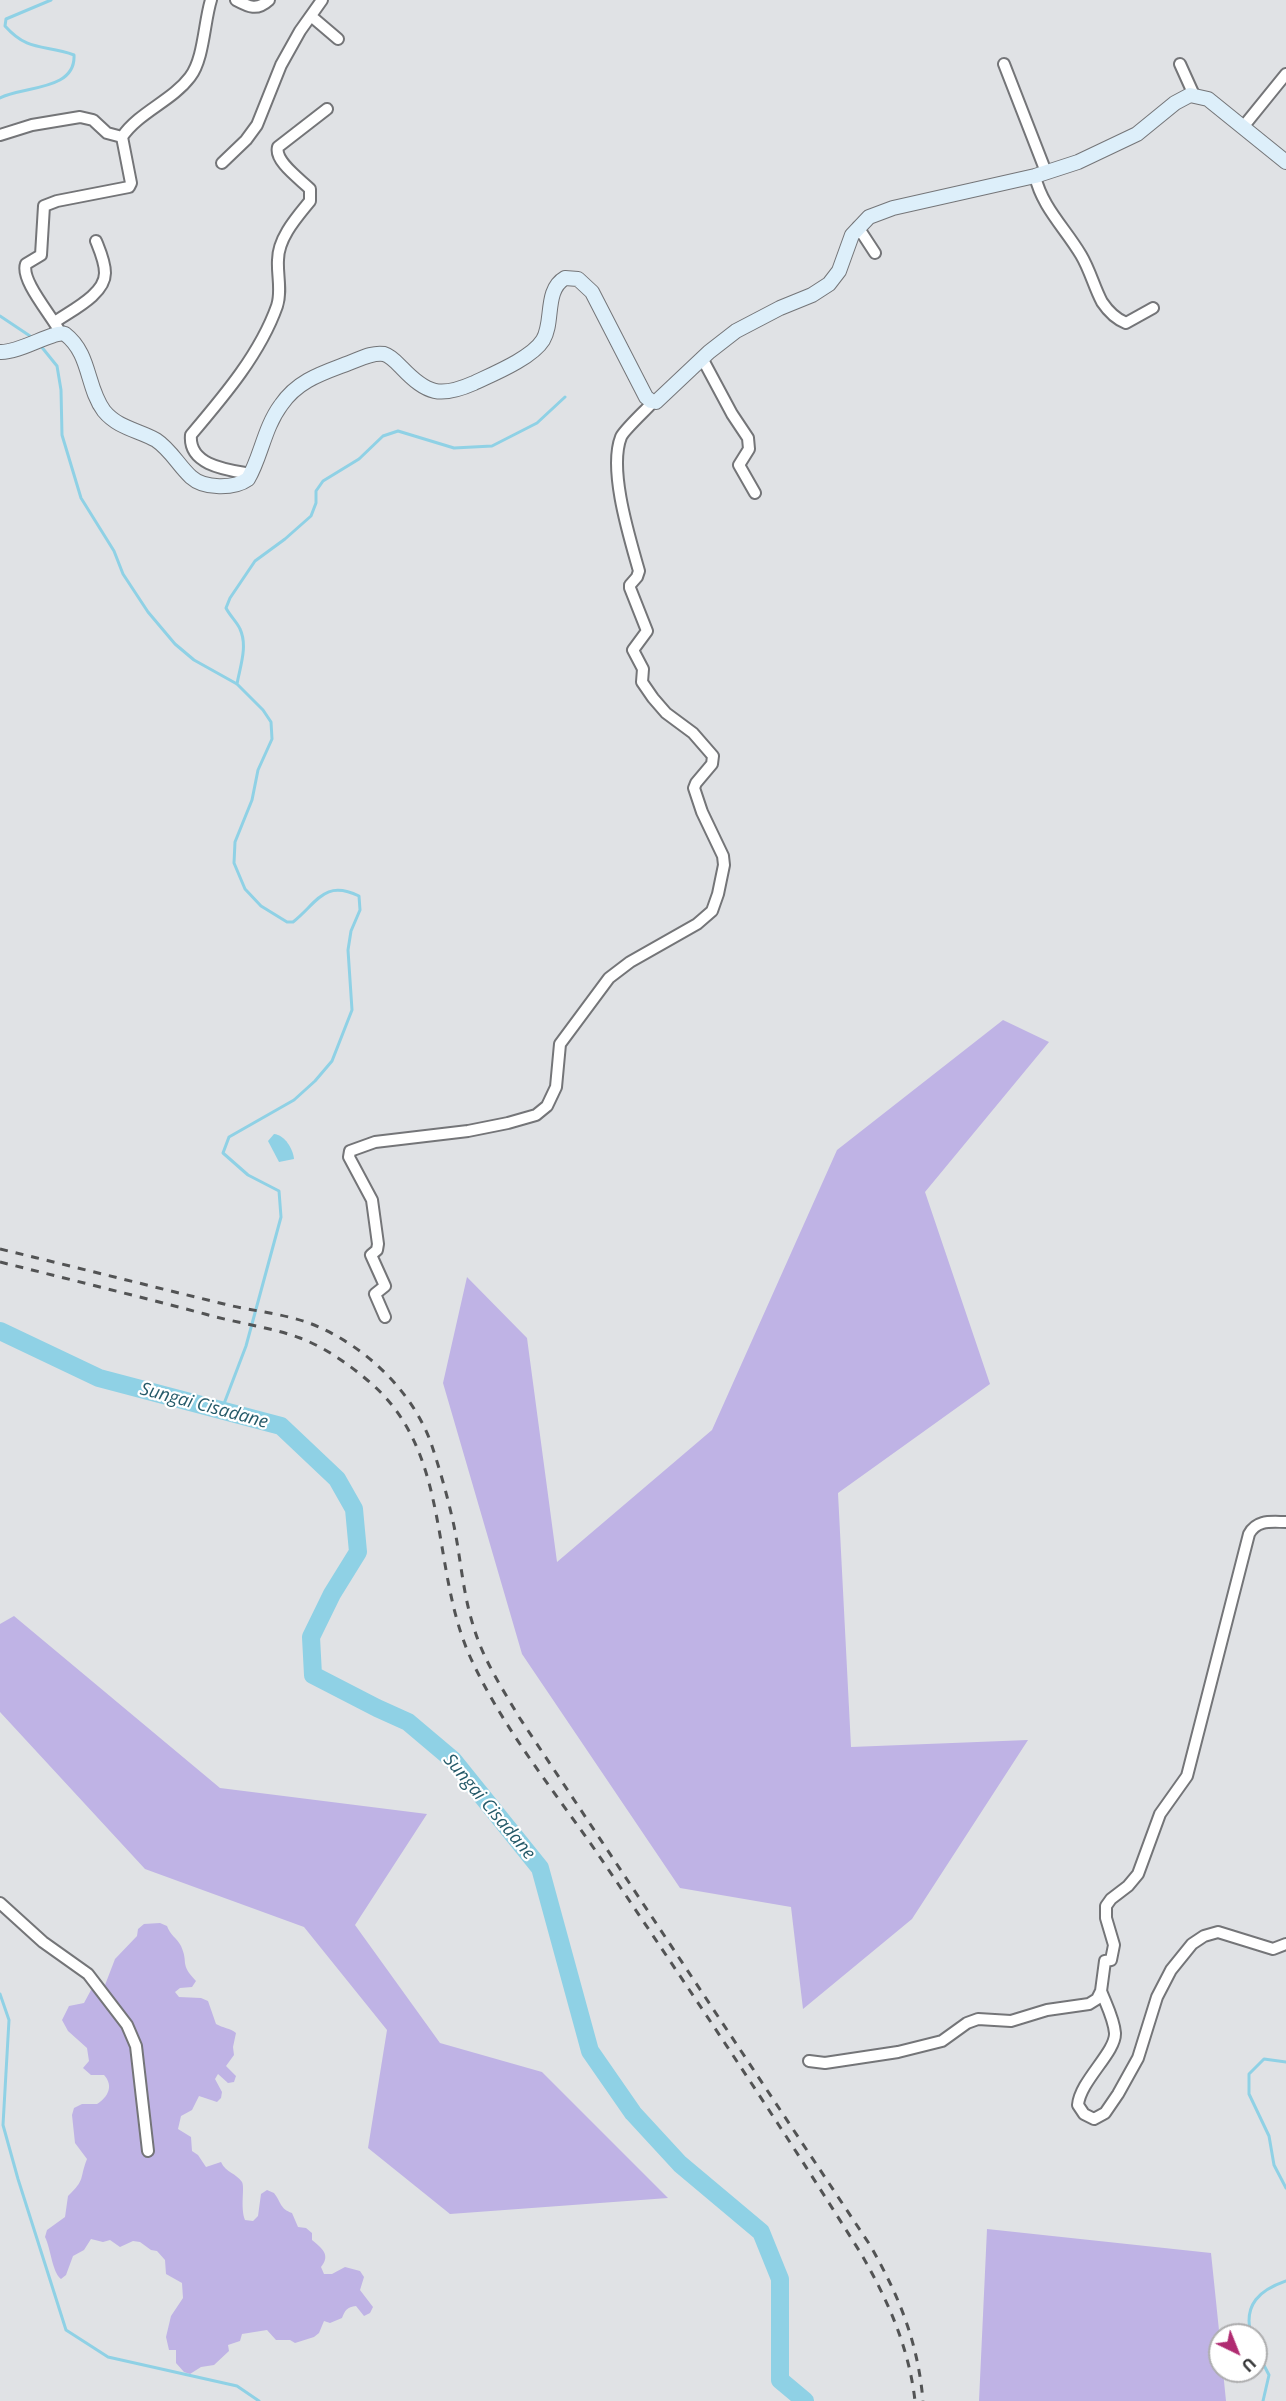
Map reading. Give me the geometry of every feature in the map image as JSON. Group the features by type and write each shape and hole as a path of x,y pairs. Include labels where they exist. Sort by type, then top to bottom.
{"street":[{"path":"122,137 191,75 199,54 211,0"},
{"path":"236,0 253,8 269,0"},
{"path":"222,163 246,140 257,125 281,65 300,31 322,0"},
{"path":"311,16 338,39"},
{"path":"1004,64 1041,174 1038,190 1081,254 1103,303 1117,319 1126,323 1153,308"},
{"path":"1180,64 1194,95"},
{"path":"1244,127 1286,74"},
{"path":"385,1317 375,1294 385,1286 371,1256 377,1250 378,1244 374,1205 349,1157 350,1150 375,1142 468,1131 508,1123 542,1111 552,1098 556,1087 560,1044 603,986 630,962 707,916 717,899 724,865 723,856 702,812 694,788 712,764 712,756 693,733 669,716 653,698 642,682 643,669 633,650 647,631 630,588 639,570 624,514 618,475 623,434 653,402 662,399 702,358 744,326 812,295 829,284 838,273 847,246 858,227 877,213 893,207 1041,174 1078,162 1120,144 1137,134 1183,98 1194,95 1208,99 1286,162"},
{"path":"251,474 209,465 195,451 190,442 191,435 249,361 267,330 279,298 277,258 281,245 288,229 310,201 310,189 279,158 276,151 278,147 327,109"},
{"path":"0,135 32,125 80,117 91,118 104,132 122,137"},
{"path":"122,137 131,183 129,187 57,201 44,206 45,221 41,255 26,264 24,272 27,282 57,327 80,350 101,405 118,424 161,444 191,477 217,486 246,481 276,412 288,396 302,383 320,373 366,356 382,354 396,362 424,388 443,393 455,391 500,370 539,346 547,332 555,288 561,280 570,277 578,279 592,292 646,397 653,402"},
{"path":"858,227 875,253"},
{"path":"0,352 31,346 44,339 96,293 104,283 105,274 104,263 96,241"},
{"path":"702,358 732,414 748,438 749,449 739,465 755,493"},
{"path":"809,2061 825,2063 898,2052 942,2041 974,2020 989,2018 1011,2020 1047,2010 1084,2005 1096,2000 1101,1991 1105,1961 1112,1960 1114,1945 1106,1918 1106,1906 1138,1874 1160,1814 1186,1776 1249,1534 1253,1527 1260,1523 1286,1522"},
{"path":"0,1903 43,1942 88,1974 127,2025 136,2046 148,2151"},
{"path":"1101,1991 1113,2025 1114,2038 1091,2074 1078,2105 1084,2114 1094,2119 1105,2113 1118,2094 1138,2058 1157,1997 1171,1970 1192,1944 1204,1936 1218,1932 1273,1948 1286,1944"}],"shaded area":[{"path":"1003,1020 1049,1042 925,1192 990,1384 838,1493 851,1747 1028,1740 912,1919 803,2009 791,1907 680,1888 522,1654 443,1383 467,1277 527,1338 557,1562 712,1430 837,1150"},
{"path":"14,1616 220,1788 427,1814 355,1925 440,2043 542,2072 668,2198 450,2214 368,2148 387,2030 304,1927 145,1869 0,1712 0,1624"},
{"path":"160,1923 167,1926 179,1943 186,1967 196,1981 192,1987 180,1988 175,1992 179,1997 201,1998 208,2001 216,2024 236,2033 234,2055 226,2066 236,2076 234,2082 228,2083 218,2074 215,2079 222,2092 221,2098 217,2102 199,2096 192,2110 181,2116 178,2129 191,2137 192,2151 198,2155 206,2167 221,2162 242,2182 245,2220 253,2221 258,2216 261,2194 267,2190 274,2193 283,2207 292,2213 298,2227 306,2228 312,2233 312,2240 324,2252 325,2259 321,2267 324,2274 332,2274 345,2267 360,2271 364,2277 360,2290 373,2307 370,2313 364,2316 356,2306 350,2307 342,2318 330,2323 324,2321 319,2333 314,2337 295,2343 290,2340 276,2340 267,2330 242,2334 240,2341 228,2345 229,2351 214,2365 201,2367 190,2374 184,2372 176,2363 176,2350 169,2350 166,2337 171,2316 183,2298 182,2283 166,2274 165,2260 157,2251 151,2250 140,2242 133,2241 120,2247 110,2240 103,2242 91,2239 84,2250 73,2256 66,2275 61,2279 56,2271 45,2237 47,2230 65,2217 68,2196 80,2182 87,2159 75,2143 72,2115 74,2108 82,2104 97,2104 107,2095 109,2087 104,2075 91,2075 83,2068 89,2061 87,2048 68,2031 62,2020 69,2006 84,2003 91,1990 105,1985 115,1959 137,1936 138,1929 144,1924"},
{"path":"987,2229 1211,2253 1218,2323 1208,2323 1208,2383 1224,2383 1226,2401 979,2401"}],"water":[{"path":"274,1134 282,1137 288,1143 294,1159 279,1162 268,1141"}],"waterway":[{"path":"0,98 58,81 67,75 72,67 74,55 30,44 14,35 5,26 6,19 51,0"},
{"path":"0,316 33,338"},
{"path":"40,345 57,366 61,390 62,435 81,498 114,551 123,574 148,612 175,644 194,660 237,684 263,710 271,722 272,739 258,770 252,800 235,842 234,863 245,889 261,906 287,922 293,922 322,895 329,892 347,891 359,896 360,910 351,931 348,950 352,1010 332,1061 294,1100 229,1137 223,1153 248,1175 279,1191 281,1217 246,1346 222,1409"},
{"path":"237,684 243,656 243,642 239,626 226,608 230,598 255,561 311,516 316,503 316,491 323,481 359,459 383,436 398,431 454,448 492,446 537,423 565,397"},
{"name":"Sungai Cisadane","path":"0,1331 99,1378 281,1426 337,1479 354,1509 358,1552 332,1594 311,1637 313,1675 408,1722 453,1760 540,1868 590,2051 633,2113 680,2164 761,2232 780,2279 780,2380 805,2401"},
{"path":"0,1994 9,2020 3,2125 66,2330 108,2357 237,2386 259,2401"},
{"path":"1286,2062 1264,2059 1249,2074 1249,2094 1269,2136 1274,2165 1286,2188"},
{"path":"1249,2323 1252,2307 1261,2294 1286,2281"},
{"path":"1268,2373 1268,2379"},
{"path":"1263,2401 1267,2383"}],"railway":[{"path":"0,1249 310,1323 356,1348 401,1390 413,1407 431,1443 454,1526 470,1616 488,1662 519,1717 870,2245 906,2320 917,2359 923,2401"},
{"path":"0,1262 300,1338 351,1367 394,1408 414,1441 427,1476 459,1627 473,1663 487,1690 518,1741 604,1863 734,2057 860,2252 895,2323 908,2361 915,2401"}]}
